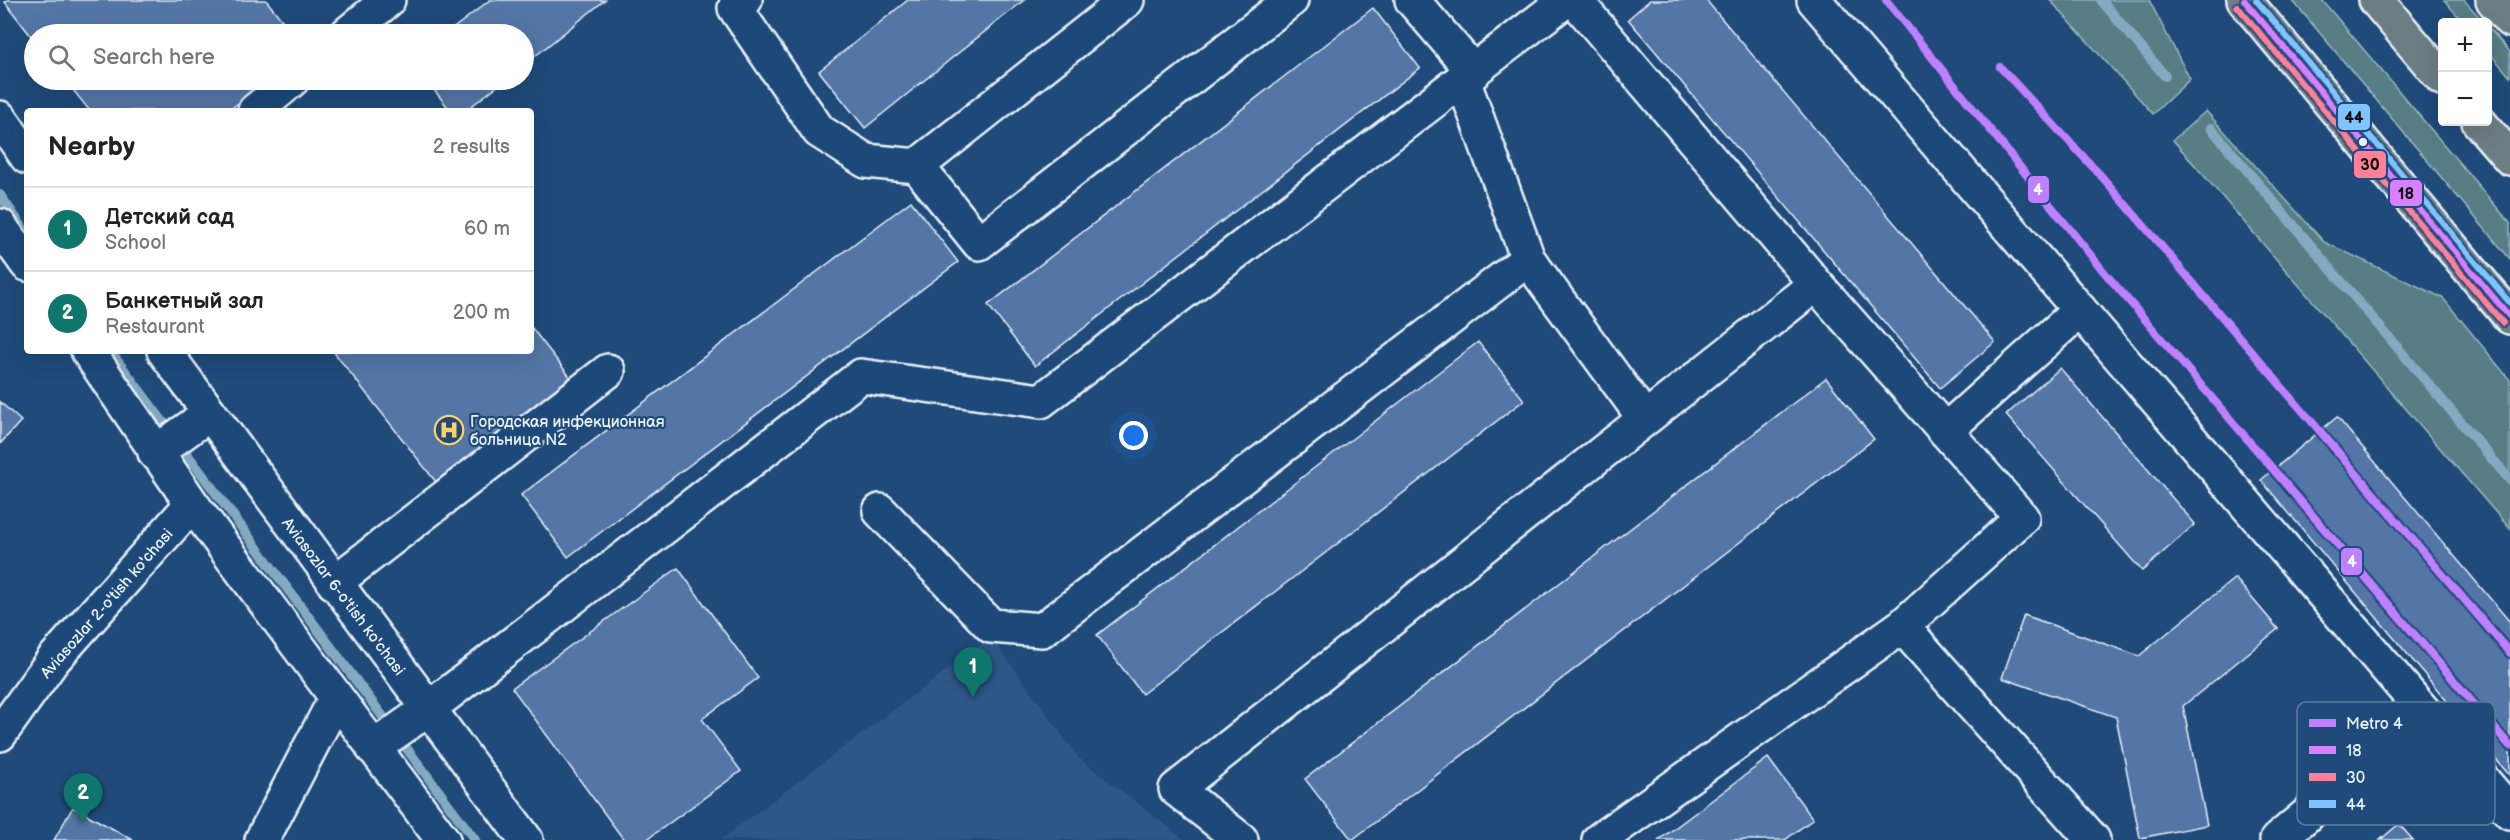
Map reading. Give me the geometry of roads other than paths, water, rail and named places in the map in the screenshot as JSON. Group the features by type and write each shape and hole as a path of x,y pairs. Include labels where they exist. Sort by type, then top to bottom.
{"main road":[{"path":"2244,0 2510,317"},
{"path":"2376,0 2438,73"},
{"path":"2493,0 2510,20"},
{"path":"2482,126 2510,158"}],"street":[{"path":"358,24 388,0"},
{"path":"745,0 735,8 819,131 866,162 917,166 1127,0"},
{"path":"917,166 979,243 1291,0"},
{"path":"1412,0 1468,76 1528,259 1645,419"},
{"path":"397,731 861,376 1041,401 1566,0"},
{"path":"1575,0 1816,284 2022,519 1902,626 1599,840"},
{"path":"1814,0 2415,702"},
{"path":"259,108 280,90"},
{"path":"0,118 24,152"},
{"path":"0,226 15,264"},
{"path":"880,511 991,626 1042,630 1528,259"},
{"path":"1241,840 1176,789 1816,284"},
{"path":"1945,430 2080,310"},
{"name":"Aviasozlar 6-o'tish ko'chasi","path":"90,354 160,450 192,504 336,699 397,731 526,840"},
{"name":"Aviasozlar 6-o'tish ko'chasi","path":"166,354 203,418 334,584 443,840"},
{"path":"334,584 608,372"},
{"path":"160,450 203,418"},
{"name":"Aviasozlar 2-o'tish ko'chasi","path":"0,734 53,660 192,504"},
{"path":"1902,626 2092,840"},
{"path":"262,840 336,699"},
{"path":"2495,795 2510,812"},
{"path":"2280,839 2297,825"}],"waterway":[{"path":"2101,0 2165,76"},
{"path":"2211,128 2510,480"},
{"path":"0,195 24,230"},
{"path":"112,354 475,840"}],"metro line":[{"name":"4","path":"1886,0 2105,273 2472,702"},
{"name":"4","path":"2000,67 2103,178 2510,653"},
{"name":"4","path":"2495,728 2510,746"}],"place":[{"name":"Городская инфекционная больница N2","path":"449,430"},
{"name":"Детский сад","path":"973,697"},
{"name":"Банкетный зал","path":"83,823"}]}
